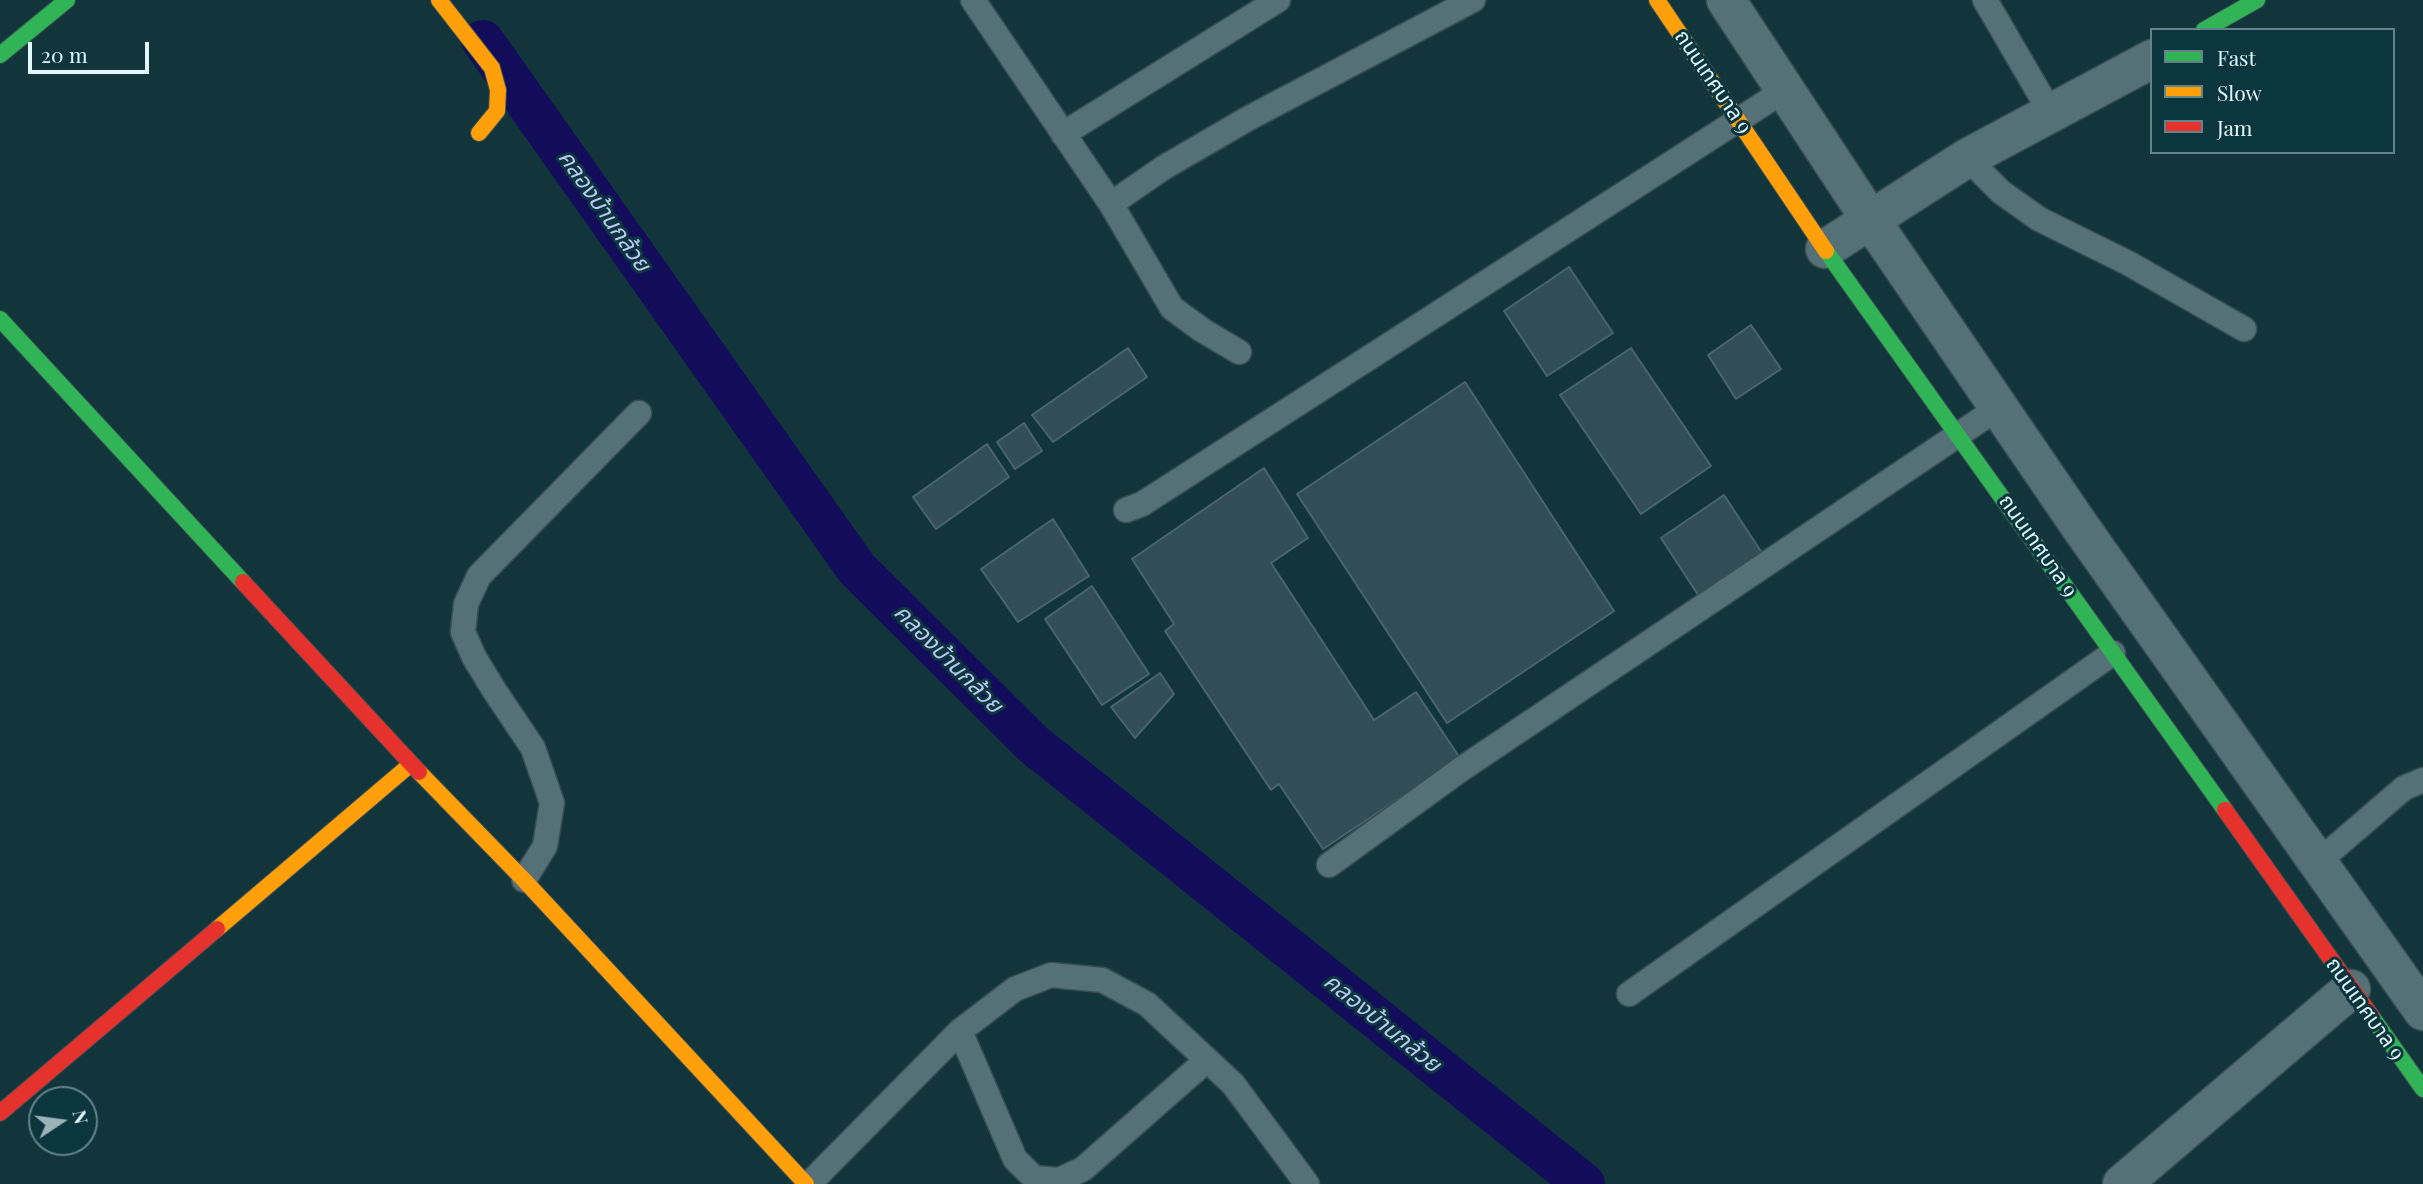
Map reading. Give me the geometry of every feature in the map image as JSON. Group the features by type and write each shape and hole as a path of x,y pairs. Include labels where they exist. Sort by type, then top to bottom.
{"street":[{"path":"0,55 66,0"},
{"path":"439,0 492,68 498,90 497,111 479,132"},
{"name":"ถนนเทศบาล 9","path":"1657,0 1825,249 2423,1089"},
{"path":"1726,0 1998,408 2423,1011"},
{"path":"2208,28 2257,0"},
{"path":"1825,249 1968,158 2150,60"},
{"path":"0,319 411,764 524,880 808,1184"},
{"path":"0,1113 411,764"},
{"path":"2122,1184 2351,989"}],"lane":[{"path":"972,0 1111,204 1172,307 1202,330 1239,352"},
{"path":"1063,134 1278,0"},
{"path":"1111,204 1163,168 1248,118 1473,0"},
{"path":"1984,0 2052,115"},
{"path":"1126,510 1142,504 1785,90"},
{"path":"1968,158 2001,192 2039,219 2128,263 2244,329"},
{"path":"1329,865 1460,770 1998,408"},
{"path":"524,880 545,846 552,803 533,748 474,657 463,632 466,604 479,576 639,412"},
{"path":"1629,994 2113,653"},
{"path":"2318,862 2404,788 2423,780"},
{"path":"808,1184 960,1031 1015,989 1051,975 1102,980 1147,1004 1233,1084 1307,1184"},
{"path":"960,1031 1015,1159 1034,1178 1059,1180 1083,1169 1207,1060"}],"building":[{"path":"1569,267 1613,333 1547,376 1504,311"},
{"path":"1751,325 1781,369 1736,399 1708,355"},
{"path":"1128,348 1147,377 1053,442 1032,415"},
{"path":"1631,348 1711,466 1641,514 1560,395"},
{"path":"1465,382 1614,611 1447,723 1297,494"},
{"path":"1024,423 1042,451 1015,469 997,442"},
{"path":"987,444 1009,477 936,529 913,497"},
{"path":"1264,468 1308,538 1271,563 1374,720 1416,692 1460,758 1323,849 1279,784 1271,790 1165,631 1174,624 1132,559"},
{"path":"1724,495 1766,559 1702,601 1661,538"},
{"path":"1053,519 1089,576 1018,622 981,569"},
{"path":"1092,586 1149,674 1102,705 1045,619"},
{"path":"1160,673 1174,694 1135,738 1111,707"}],"waterway":[{"name":"คลองบ้านกล้วย","path":"483,41 857,569 1033,744 1584,1184"}],"traffic: fast":[{"path":"0,55 67,0"},
{"path":"2208,28 2257,0"},
{"path":"1826,251 2225,810"},
{"path":"0,319 243,582"},
{"path":"2372,1017 2423,1089"}],"traffic: slow":[{"path":"439,0 492,68 498,90 497,111 479,133"},
{"path":"1657,0 1826,251"},
{"path":"217,929 411,764"},
{"path":"419,772 524,880 806,1184"}],"traffic: jam":[{"path":"243,582 419,772"},
{"path":"2225,810 2372,1017"},
{"path":"0,1113 217,929"}]}
